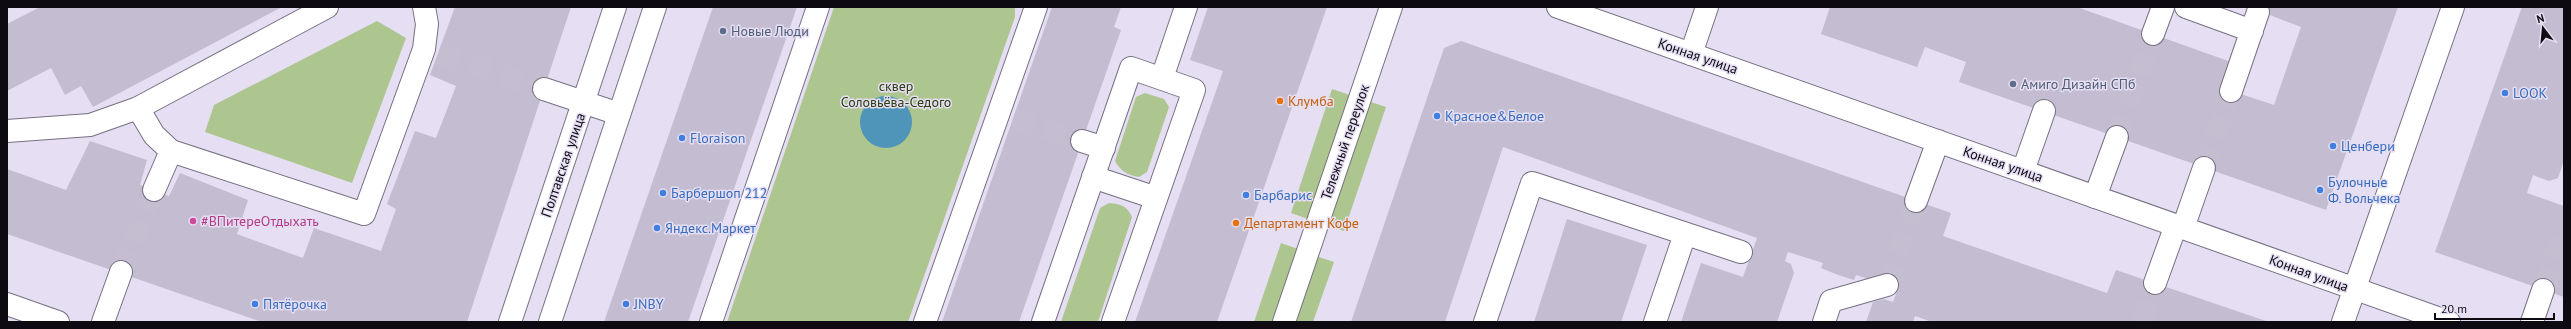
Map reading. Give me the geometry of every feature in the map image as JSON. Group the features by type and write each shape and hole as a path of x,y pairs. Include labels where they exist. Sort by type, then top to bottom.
{"street":[{"path":"7,131 90,125 138,108 327,7"},
{"path":"138,108 154,134 171,151 364,214 431,52 424,7"},
{"name":"Полтавская улица","path":"510,322 616,7"},
{"path":"550,322 655,7"},
{"path":"711,322 818,7"},
{"path":"925,322 1006,117 1036,7"},
{"path":"1162,78 1186,7"},
{"name":"Тележный переулок","path":"1284,322 1391,7"},
{"path":"1691,54 1707,7"},
{"path":"2153,34 2163,7"},
{"path":"2186,7 2255,21 2231,91"},
{"path":"2343,322 2453,7"},
{"name":"Конная улица","path":"1563,8 2449,322"},
{"path":"1043,322 1131,68 1194,90 1113,322"},
{"path":"544,89 619,114"},
{"path":"2023,171 2044,111"},
{"path":"2095,197 2117,137"},
{"path":"1082,141 1104,148"},
{"path":"1916,201 1938,141"},
{"path":"154,190 171,151"},
{"path":"2155,283 2204,168"},
{"path":"1093,177 1156,198"},
{"path":"1486,322 1532,183 1741,252"},
{"path":"1655,322 1685,234"},
{"path":"103,322 121,272"},
{"path":"1824,322 1831,301 1887,286"},
{"path":"2532,322 2543,290"},
{"path":"7,304 58,322"}],"green space":[{"name":"сквер Соловьёва-Седого","path":"834,7 1015,7 1015,17 908,322 727,322"},
{"path":"377,21 406,38 352,183 205,132 214,105"},
{"path":"1332,89 1350,95 1308,219 1291,213"},
{"path":"1145,93 1164,99 1169,107 1147,172 1139,177 1125,172 1115,161 1136,97"},
{"path":"1368,101 1386,107 1344,231 1327,225"},
{"path":"1109,203 1123,206 1128,210 1132,217 1098,322 1061,322 1100,208"},
{"path":"1281,243 1298,249 1274,322 1254,322"},
{"path":"1316,256 1334,262 1313,322 1294,322"}],"water":[{"path":"881,96 891,96 900,100 908,108 912,117 912,127 908,136 900,144 891,148 881,148 872,144 864,136 860,127 860,117 864,108 872,100"}],"building":[{"path":"40,7 282,7 93,107 81,86 65,95 51,68 7,91 7,24"},
{"path":"455,7 571,7 467,322 262,322 7,234 7,169 66,190 90,141 147,160 140,185 169,196 180,173 248,200 237,234 303,258 314,228 381,251 396,209 387,204 415,131 436,138 456,86 430,75"},
{"path":"713,7 797,7 688,322 604,322"},
{"path":"1052,7 1121,7 1114,27 1121,30 1019,322 942,322"},
{"path":"1208,7 1327,7 1217,322 1135,322 1223,71 1190,60"},
{"path":"1830,7 2077,7 2231,62 2223,88 2274,105 2301,27 2249,7 2398,7 2326,210 1959,82 1966,62 1925,47 1917,67 1821,34"},
{"path":"2522,7 2564,7 2564,160 2558,178 2549,181 2533,175 2527,193 2564,206 2564,297 2435,252"},
{"path":"1461,41 1951,213 1943,236 2107,293 2116,270 2269,322 1932,322 1915,316 1913,322 1866,322 1873,302 1884,299 1893,302 1898,289 1856,275 1854,280 1838,275 1821,268 1823,263 1788,252 1785,261 1791,264 1794,273 1777,322 1681,322 1701,263 1743,277 1757,238 1503,147 1445,322 1351,322 1444,48"},
{"path":"1567,219 1647,245 1621,322 1534,322"}],"tunnel":[{"path":"2117,137 2153,34"},
{"path":"438,54 544,89"},
{"path":"2204,168 2231,91"},
{"path":"1013,119 1082,141"},
{"path":"121,272 154,190"},
{"path":"1887,285 1916,201"},
{"path":"2543,290 2564,231"},
{"path":"2142,322 2155,283"}],"place":[{"name":"Новые Люди","path":"723,31"},
{"name":"Амиго Дизайн СПб","path":"2013,84"},
{"name":"LOOK","path":"2505,93"},
{"name":"Клумба","path":"1280,101"},
{"name":"Красное&Белое","path":"1437,116"},
{"name":"Floraison","path":"682,138"},
{"name":"Ценбери","path":"2333,146"},
{"name":"Булочные Ф. Вольчека","path":"2320,190"},
{"name":"Барбершоп 212","path":"663,193"},
{"name":"Барбарис","path":"1246,195"},
{"name":"#ВПитереОтдыхать","path":"193,221"},
{"name":"Департамент Кофе","path":"1236,223"},
{"name":"Яндекс.Маркет","path":"657,228"},
{"name":"Пятёрочка","path":"255,304"},
{"name":"JNBY","path":"626,304"}]}
